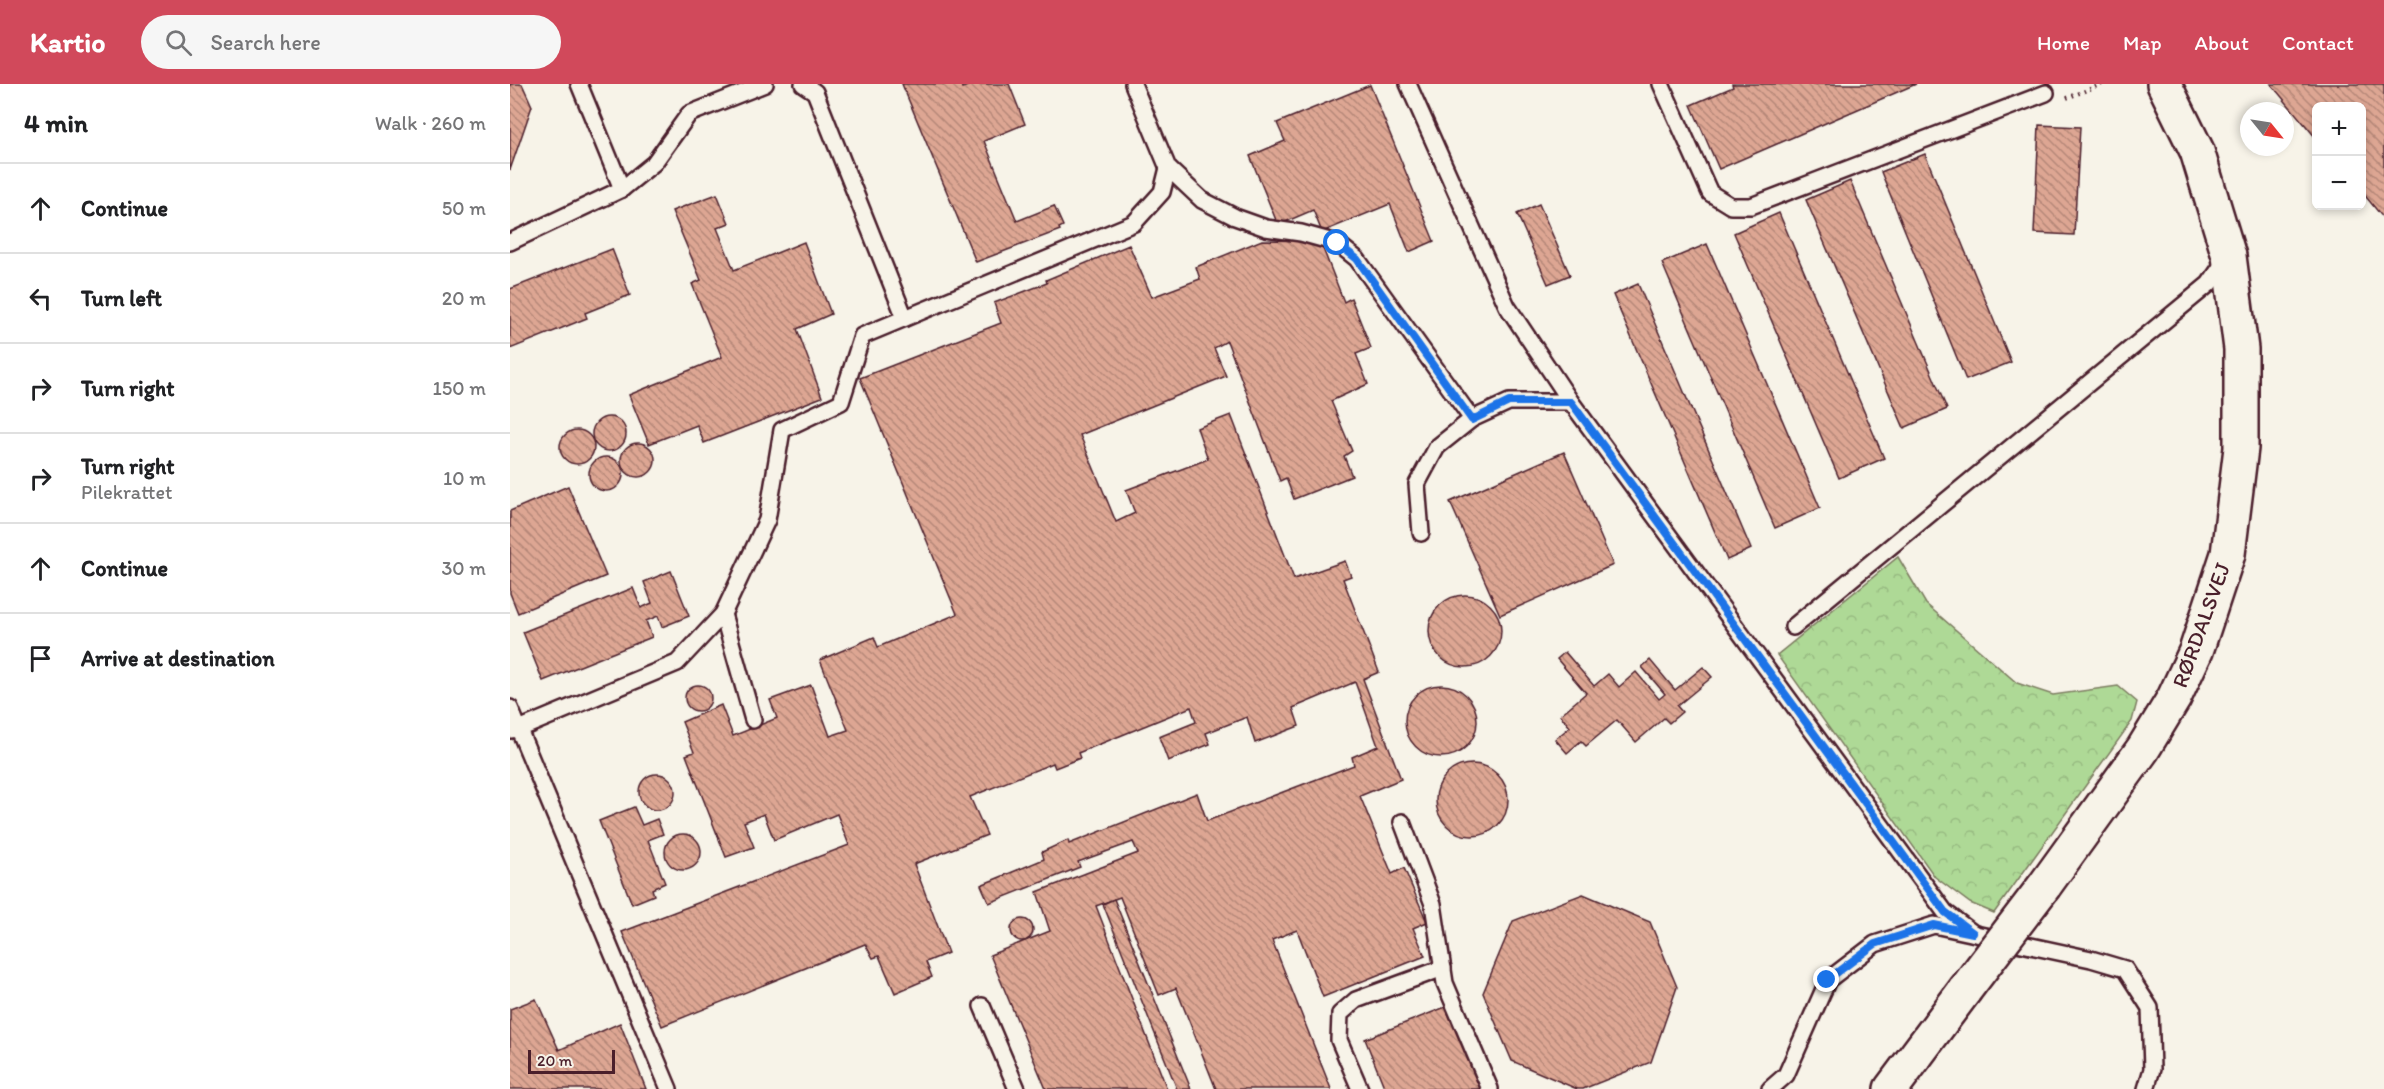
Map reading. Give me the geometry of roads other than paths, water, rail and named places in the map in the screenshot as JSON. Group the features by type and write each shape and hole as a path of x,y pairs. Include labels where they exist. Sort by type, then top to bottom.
{"street":[{"name":"RØRDALSVEJ","path":"1891,1089 2045,885 2143,749 2174,698 2196,651 2228,554 2241,448 2241,349 2229,256 2198,151 2164,84"}],"lane":[{"path":"579,84 622,189"},
{"path":"510,242 622,189 654,163 689,114 765,84"},
{"path":"803,84 814,92 905,318"},
{"path":"1133,84 1168,168 1202,200 1235,217 1266,228 1301,233 1337,243 1350,253 1357,259 1472,420"},
{"path":"1408,84 1507,306 1571,402 1945,912 1973,933"},
{"path":"1661,84 1710,194 1731,206 1751,206 2046,93"},
{"path":"514,730 677,663 723,614 767,520 782,430 841,402 862,336 1134,223 1162,192 1168,168"},
{"path":"1793,627 2209,284 2229,256"},
{"path":"1421,532 1417,484 1437,447 1472,420 1509,402 1571,402"},
{"path":"723,614 753,720"},
{"path":"510,708 514,730 669,1089"},
{"path":"1402,822 1433,904 1445,983 1490,1089"},
{"path":"1770,1089 1786,1075 1827,980 1875,944 1934,925 2091,959 2125,969 2150,1008 2152,1069 2146,1089"},
{"path":"1360,1089 1339,1040 1340,1014 1356,1000 1443,968"},
{"path":"982,1006 1017,1089"}]}
